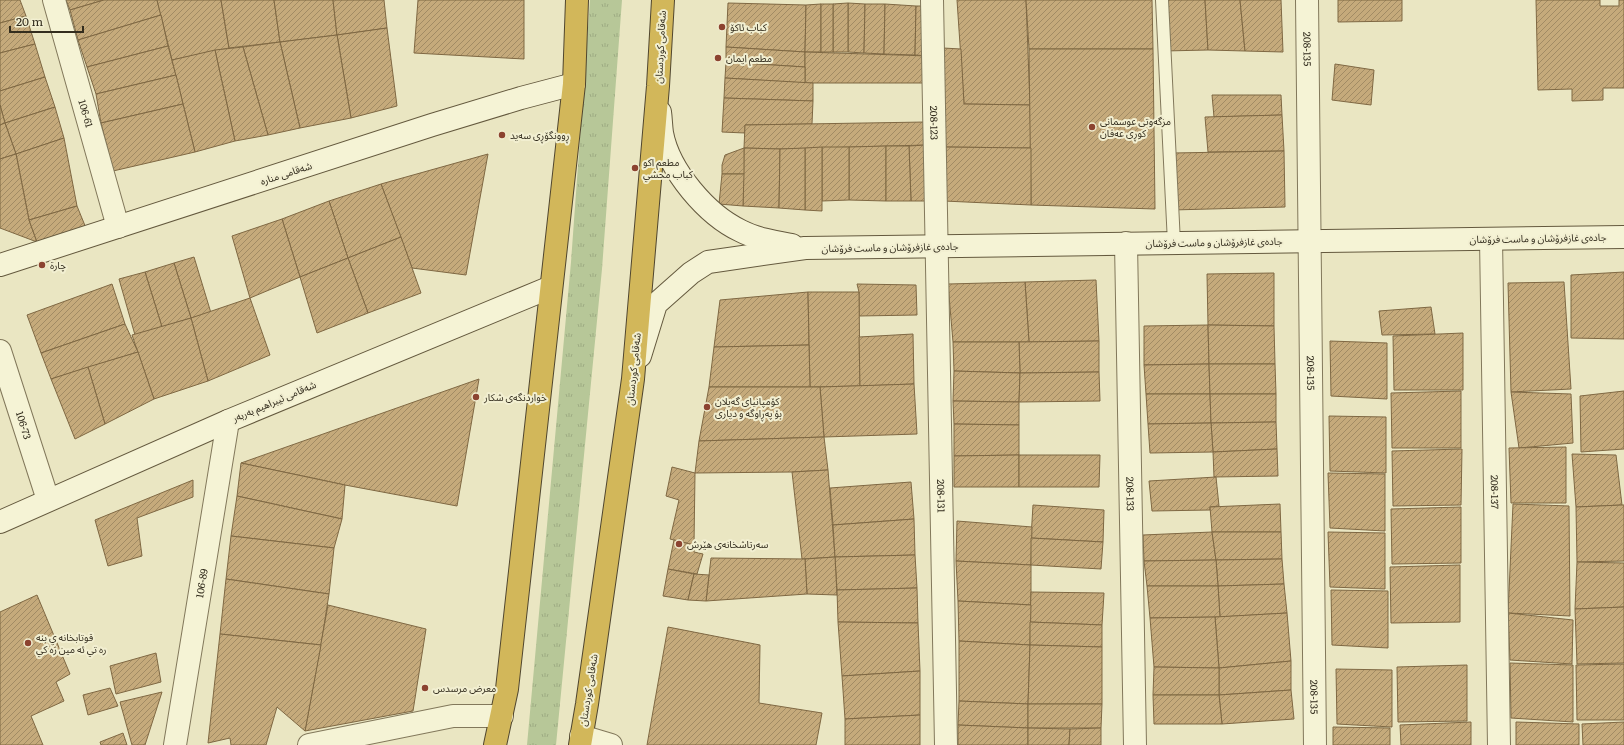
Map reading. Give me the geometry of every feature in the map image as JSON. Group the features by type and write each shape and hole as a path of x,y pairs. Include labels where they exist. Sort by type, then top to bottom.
{"highway":[{"path":"495,745 507,689 552,287 574,84 577,0"},
{"name":"شەقامی کوردستان","path":"580,742 587,704 633,379 658,86 663,2"},
{"path":"500,745 502,716"}],"street":[{"name":"106-61","path":"54,0 118,227"},
{"name":"208-123","path":"932,0 937,246"},
{"name":"208-135","path":"1306,0 1315,745"},
{"name":"شەقامی منارە","path":"0,265 432,125 521,98 574,84"},
{"path":"658,86 662,134 666,146 676,168 702,202 720,218 742,232 772,241 805,248"},
{"name":"جاده‌ی غازفرۆشان و ماست فرۆشان","path":"805,248 1624,236"},
{"name":"208-137","path":"1491,239 1499,745"},
{"name":"208-133","path":"1126,243 1135,745"},
{"name":"208-131","path":"937,246 946,745"},
{"path":"633,379 656,304 691,273 708,262 805,248"},
{"name":"شەقامی ئیبراهیم بەربەر","path":"0,522 228,421 552,287"},
{"name":"106-73","path":"0,351 48,500"},
{"name":"106-89","path":"175,745 228,421"},
{"path":"318,744 453,716 502,716"},
{"path":"580,742 611,745"}],"lane":[{"path":"1162,0 1174,243"}],"green space":[{"path":"590,0 622,0 602,269 556,745 527,745 571,262"}],"building":[{"path":"0,0 20,0 26,16 0,23"},
{"path":"66,0 104,0 70,10"},
{"path":"104,0 157,0 161,15 78,40 70,10"},
{"path":"157,0 221,0 229,48 172,60"},
{"path":"221,0 274,0 280,42 229,48"},
{"path":"274,0 333,0 337,35 280,42"},
{"path":"333,0 384,0 387,28 337,35"},
{"path":"418,0 524,0 524,59 414,53"},
{"path":"957,0 1026,0 1030,105 964,104"},
{"path":"1026,0 1152,0 1153,49 1029,49"},
{"path":"1161,0 1205,0 1208,50 1164,51"},
{"path":"1205,0 1240,0 1245,51 1208,50"},
{"path":"1240,0 1281,0 1283,52 1245,51"},
{"path":"1338,0 1402,0 1402,21 1338,22"},
{"path":"1536,0 1600,0 1600,6 1619,6 1619,0 1624,0 1624,88 1603,88 1603,100 1572,101 1572,89 1538,90"},
{"path":"728,3 806,5 805,52 726,47"},
{"path":"848,3 865,4 864,53 848,52"},
{"path":"848,3 848,52 833,52 833,4"},
{"path":"821,4 821,52 805,52 806,5"},
{"path":"821,4 833,4 833,52 821,52"},
{"path":"865,4 885,4 884,54 864,53"},
{"path":"885,4 916,6 915,55 884,54"},
{"path":"916,6 930,6 929,56 915,55"},
{"path":"161,15 168,46 87,67 78,40"},
{"path":"26,16 35,44 0,53 0,23"},
{"path":"387,28 397,106 351,118 337,35"},
{"path":"337,35 351,118 300,128 280,42"},
{"path":"280,42 300,128 268,135 243,47"},
{"path":"35,44 45,77 0,91 0,53"},
{"path":"168,46 176,75 96,94 87,67"},
{"path":"243,47 268,135 235,141 215,50"},
{"path":"726,47 805,52 805,67 726,62"},
{"path":"943,48 961,49 964,104 1030,105 1031,148 944,147"},
{"path":"1029,49 1153,49 1155,209 1031,205"},
{"path":"215,50 235,141 195,152 172,60"},
{"path":"805,52 929,56 927,83 805,83"},
{"path":"726,62 805,67 805,83 725,78"},
{"path":"1335,64 1374,70 1371,105 1332,100"},
{"path":"176,75 183,104 101,123 96,94"},
{"path":"45,77 55,107 5,123 0,105 0,91"},
{"path":"725,78 813,83 813,101 724,98"},
{"path":"1212,95 1281,95 1282,115 1214,117"},
{"path":"724,98 813,101 812,124 745,125 745,133 722,132"},
{"path":"183,104 195,152 113,171 101,123"},
{"path":"0,105 5,123 0,125"},
{"path":"55,107 64,138 16,154 5,123"},
{"path":"1282,115 1284,151 1208,152 1205,117"},
{"path":"925,122 926,145 780,149 744,148 745,125"},
{"path":"5,123 16,154 0,159 0,125"},
{"path":"64,138 77,206 29,220 16,154"},
{"path":"926,145 928,201 911,201 909,146"},
{"path":"886,146 886,201 849,200 849,147"},
{"path":"886,146 909,146 911,201 886,201"},
{"path":"822,147 849,147 849,200 822,201"},
{"path":"822,147 822,211 805,210 805,148"},
{"path":"944,147 1031,148 1031,205 944,201"},
{"path":"744,148 780,149 779,208 743,206"},
{"path":"744,148 744,174 722,174 722,165 725,155"},
{"path":"805,148 805,210 779,208 780,149"},
{"path":"1284,151 1285,207 1172,210 1173,153"},
{"path":"16,154 29,220 37,242 0,228 0,159"},
{"path":"488,154 466,275 412,268 381,184"},
{"path":"722,174 744,174 743,206 719,204"},
{"path":"381,184 401,237 348,258 329,201"},
{"path":"329,201 348,258 300,277 282,219"},
{"path":"77,206 88,233 37,242 29,220"},
{"path":"282,219 300,277 250,298 232,236"},
{"path":"401,237 421,293 368,313 348,258"},
{"path":"194,257 211,313 191,318 174,263"},
{"path":"348,258 368,313 317,333 300,277"},
{"path":"174,263 191,318 162,327 145,272"},
{"path":"145,272 162,327 135,335 119,279"},
{"path":"1624,272 1624,339 1571,338 1571,275"},
{"path":"1274,273 1274,326 1208,325 1207,274"},
{"path":"1096,280 1099,341 1029,342 1025,282"},
{"path":"1025,282 1029,342 953,342 948,284"},
{"path":"1564,282 1571,389 1511,392 1508,283"},
{"path":"112,284 125,324 41,353 27,315"},
{"path":"857,284 916,285 917,315 859,316 859,292"},
{"path":"808,292 809,345 714,347 720,300"},
{"path":"808,292 859,292 860,386 810,387"},
{"path":"250,298 270,355 208,381 191,318"},
{"path":"1431,307 1435,334 1382,335 1379,311"},
{"path":"191,318 208,381 154,399 132,335"},
{"path":"125,324 138,352 51,379 41,353"},
{"path":"1208,325 1209,364 1144,365 1144,326"},
{"path":"1208,325 1274,326 1275,364 1209,364"},
{"path":"1463,333 1463,390 1394,390 1393,336"},
{"path":"913,334 914,384 860,386 859,337"},
{"path":"1099,341 1099,372 1020,373 1019,342"},
{"path":"1330,341 1387,343 1387,399 1331,396"},
{"path":"953,342 1019,342 1020,373 954,371"},
{"path":"809,345 810,387 709,387 714,347"},
{"path":"138,352 154,399 105,424 88,367"},
{"path":"1209,364 1210,394 1146,394 1144,365"},
{"path":"1209,364 1275,364 1276,394 1210,394"},
{"path":"88,367 105,424 75,439 51,379"},
{"path":"954,371 1020,373 1019,402 953,401"},
{"path":"1099,372 1100,401 1019,402 1020,373"},
{"path":"479,379 457,506 345,485 241,463"},
{"path":"914,384 917,434 824,437 820,387"},
{"path":"709,387 820,387 824,437 699,441"},
{"path":"1461,391 1461,448 1392,448 1391,393"},
{"path":"1624,391 1624,449 1581,452 1580,396"},
{"path":"1511,392 1571,394 1573,443 1519,448"},
{"path":"1146,394 1210,394 1211,423 1148,424"},
{"path":"1210,394 1276,394 1276,422 1211,423"},
{"path":"953,401 1019,402 1019,425 954,424"},
{"path":"1329,416 1386,417 1386,473 1330,471"},
{"path":"1276,422 1277,449 1213,452 1211,423"},
{"path":"1211,423 1213,452 1150,453 1148,424"},
{"path":"954,424 1019,425 1019,455 954,456"},
{"path":"824,437 828,470 695,473 699,441"},
{"path":"1566,447 1566,503 1511,503 1509,448"},
{"path":"1277,449 1278,476 1214,477 1213,452"},
{"path":"1462,449 1461,505 1393,506 1392,451"},
{"path":"1572,454 1616,455 1622,505 1576,507"},
{"path":"1019,455 1019,487 954,487 954,456"},
{"path":"1019,455 1100,455 1099,487 1019,487"},
{"path":"241,463 345,485 342,519 237,496"},
{"path":"672,467 695,473 694,545 670,539 679,500 666,496"},
{"path":"828,470 835,557 802,559 792,472"},
{"path":"1328,473 1385,474 1385,531 1330,528"},
{"path":"1216,477 1219,506 1210,507 1210,510 1152,511 1149,481"},
{"path":"193,480 193,497 137,518 142,556 108,566 95,520"},
{"path":"911,482 914,519 833,525 830,488"},
{"path":"237,496 342,519 334,548 231,536"},
{"path":"1280,504 1281,532 1212,532 1210,507"},
{"path":"1513,504 1569,506 1570,616 1508,613"},
{"path":"1033,505 1104,510 1103,542 1031,538"},
{"path":"1624,505 1624,561 1577,562 1576,507"},
{"path":"1461,507 1461,563 1392,564 1391,509"},
{"path":"914,519 915,555 835,557 833,525"},
{"path":"957,521 1032,527 1031,565 956,561"},
{"path":"1212,532 1216,560 1144,561 1143,535"},
{"path":"1212,532 1281,532 1282,559 1216,560"},
{"path":"1328,532 1385,533 1385,589 1330,587"},
{"path":"231,536 334,548 329,594 226,579"},
{"path":"1031,538 1103,542 1101,569 1031,565"},
{"path":"674,540 694,545 694,552 703,554 697,574 668,569"},
{"path":"915,555 917,588 837,590 835,557"},
{"path":"835,557 837,595 807,594 805,559"},
{"path":"711,558 805,559 807,594 706,601"},
{"path":"1282,559 1284,584 1218,586 1216,560"},
{"path":"1216,560 1218,586 1147,586 1144,561"},
{"path":"956,561 1031,565 1031,605 958,601"},
{"path":"1577,562 1624,563 1624,607 1575,609"},
{"path":"1460,565 1460,622 1391,623 1390,567"},
{"path":"668,569 694,574 688,600 663,596"},
{"path":"694,574 709,575 706,601 688,600"},
{"path":"226,579 329,594 321,645 220,634"},
{"path":"1284,584 1287,613 1220,617 1218,586"},
{"path":"1147,586 1218,586 1220,617 1150,618"},
{"path":"917,588 918,623 838,622 837,590"},
{"path":"1331,590 1388,591 1388,648 1332,645"},
{"path":"1031,592 1104,593 1102,625 1030,622"},
{"name":"قوتابخانه ي بنه ره تي ئه مين زه كي","path":"37,595 70,674 56,682 64,701 31,716 43,745 0,745 0,612"},
{"path":"958,601 1031,605 1030,645 959,641"},
{"path":"328,605 426,629 413,711 305,731"},
{"path":"1624,607 1624,663 1577,664 1575,609"},
{"path":"1287,613 1291,661 1219,668 1215,617"},
{"path":"1508,613 1573,620 1572,664 1510,660"},
{"path":"1215,617 1219,668 1154,667 1150,618"},
{"path":"838,622 918,623 920,671 842,676"},
{"path":"1030,622 1102,625 1102,647 1030,645"},
{"path":"668,627 760,645 759,703 822,713 816,745 647,745"},
{"path":"220,634 321,645 305,731 277,707 266,745 231,745 230,738 208,743"},
{"path":"959,641 1030,645 1028,704 959,701"},
{"path":"1030,645 1102,647 1102,704 1028,704"},
{"path":"156,653 161,682 116,694 110,666"},
{"path":"1291,661 1291,690 1219,695 1219,668"},
{"path":"1510,663 1573,665 1573,722 1511,718"},
{"path":"1624,664 1624,720 1577,720 1576,665"},
{"path":"1467,665 1467,721 1398,722 1397,667"},
{"path":"1154,667 1219,668 1219,695 1153,695"},
{"path":"1336,669 1392,670 1392,727 1337,724"},
{"path":"920,671 920,715 845,719 842,676"},
{"path":"110,688 118,706 88,715 83,695"},
{"path":"1291,690 1294,719 1222,724 1219,695"},
{"path":"162,692 145,745 132,745 120,702"},
{"path":"1153,695 1219,695 1222,724 1154,724"},
{"path":"959,701 1028,704 1028,728 958,725"},
{"path":"1028,704 1102,704 1101,728 1028,728"},
{"path":"920,715 920,745 845,745 845,719"},
{"path":"1471,722 1471,745 1401,745 1400,725"},
{"path":"1516,722 1579,724 1579,745 1516,745"},
{"path":"1624,722 1624,745 1583,745 1582,724"},
{"path":"958,725 1028,728 1028,745 958,745"},
{"path":"1333,727 1390,728 1390,745 1333,745"},
{"path":"1028,728 1070,729 1069,745 1028,745"},
{"path":"1101,728 1101,745 1069,745 1070,729"},
{"path":"123,733 127,745 101,745 100,742"}],"place":[{"name":"کباب ئاکۆ","path":"722,27"},
{"name":"مطعم ايمان","path":"718,58"},
{"name":"مزگەوتی عوسمانی کوڕی عەفان","path":"1092,127"},
{"name":"ڕوونگۆڕی سەید","path":"502,135"},
{"name":"مطعم اكو كباب محشي","path":"635,168"},
{"name":"چارة","path":"42,265"},
{"name":"خواردنگەی شکار","path":"476,397"},
{"name":"کۆمپانیای گەیلان بۆ پەڕاوگە و دیاری","path":"707,407"},
{"name":"سەرتاشخانەی هێرش","path":"679,544"},
{"name":"قوتابخانه ي بنه ره تي ئه مين زه كي","path":"28,643"},
{"name":"معرض مرسدس","path":"425,688"}]}
